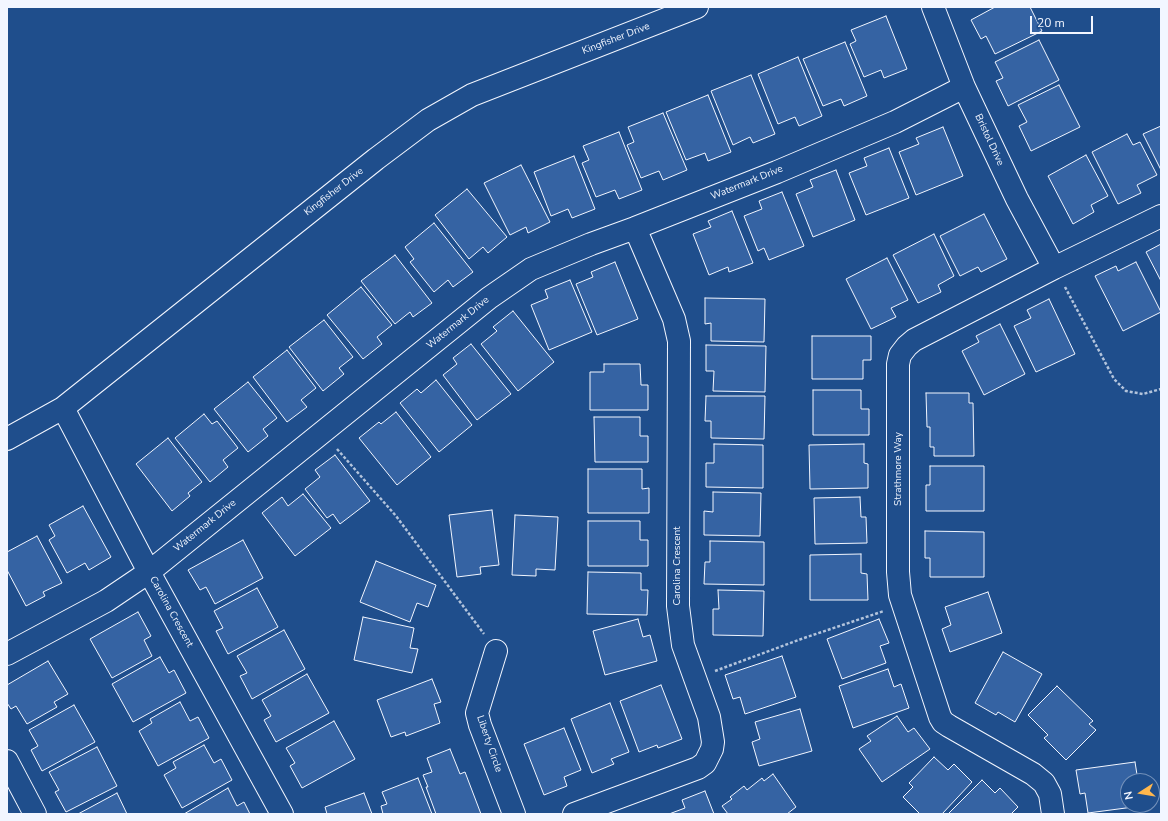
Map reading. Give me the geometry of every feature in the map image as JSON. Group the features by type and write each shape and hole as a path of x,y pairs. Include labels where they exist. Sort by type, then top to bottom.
{"street":[{"name":"Kingfisher Drive","path":"7,439 63,408 357,174 428,120 472,95 697,7"},
{"name":"Bristol Drive","path":"934,7 964,87 1017,199 1054,268"},
{"name":"Watermark Drive","path":"7,654 106,601 149,572 489,298 531,269 591,244 777,172 895,122 964,87"},
{"name":"Strathmore Way","path":"1053,814 1050,794 1044,783 1033,774 943,722 940,717 900,595 898,572 898,364 900,355 914,340 1054,268 1161,216"},
{"name":"Carolina Crescent","path":"574,814 698,768 705,763 712,749 712,734 709,717 683,645 678,606 679,341 674,318 635,228"},
{"name":"Carolina Crescent","path":"63,408 149,572 282,814"},
{"name":"Liberty Circle","path":"496,651 477,713 480,725 514,814"},
{"path":"7,761 35,814"}],"path":[{"path":"1054,268 1078,309 1114,379 1126,391 1143,394 1161,389"},
{"path":"322,432 396,516 496,651"},
{"path":"695,679 804,638 903,605"}],"building":[{"path":"995,7 1030,7 1042,31 995,54 986,36 981,39 971,20"},
{"path":"886,16 907,69 884,78 881,70 864,77 850,44 856,41 851,30"},
{"path":"1039,40 1059,80 1008,106 996,81 1003,78 995,62"},
{"path":"845,42 867,96 844,106 841,99 823,106 803,59"},
{"path":"798,57 822,116 799,126 795,117 778,124 758,74"},
{"path":"751,75 775,134 753,143 750,137 733,145 711,91"},
{"path":"1059,85 1080,127 1031,151 1019,126 1027,122 1018,105"},
{"path":"708,95 731,152 708,161 705,153 686,160 666,112"},
{"path":"663,113 687,170 663,180 659,171 641,178 627,145 634,142 628,127"},
{"path":"1161,126 1161,170 1143,134"},
{"path":"943,127 963,176 916,195 899,152 919,144 916,138"},
{"path":"619,132 642,190 619,199 615,190 596,197 582,163 589,160 583,146"},
{"path":"1127,134 1133,145 1140,142 1157,175 1137,185 1141,193 1118,204 1092,152"},
{"path":"889,148 909,198 866,215 849,173 867,166 864,158"},
{"path":"1086,155 1108,196 1091,205 1094,212 1073,224 1048,176"},
{"path":"574,156 595,209 572,218 568,209 551,216 534,172"},
{"path":"521,165 550,222 528,233 526,227 510,235 484,183"},
{"path":"836,170 855,220 813,237 796,194 813,187 810,180"},
{"path":"467,189 507,237 488,253 483,247 469,259 435,215"},
{"path":"782,192 804,246 769,260 764,248 758,251 744,216 762,209 759,201"},
{"path":"732,211 753,263 729,272 728,267 709,275 693,234 711,227 708,221"},
{"path":"984,214 1007,259 981,272 978,267 960,276 940,236"},
{"path":"434,223 473,272 453,287 448,280 434,292 410,262 414,259 405,247"},
{"path":"934,234 954,276 938,285 941,292 918,303 893,255"},
{"path":"1161,244 1161,281 1146,252"},
{"path":"395,255 432,303 413,317 410,312 395,324 361,281"},
{"path":"887,258 908,300 891,308 896,317 871,329 846,279"},
{"path":"615,262 638,319 597,335 576,284 593,277 591,272"},
{"path":"1136,262 1161,312 1123,331 1095,276 1116,266 1118,271"},
{"path":"570,280 592,332 549,350 531,305 548,298 545,290"},
{"path":"361,287 392,325 377,337 382,344 363,359 327,315"},
{"path":"705,298 765,299 764,342 711,341 711,323 705,324"},
{"path":"1049,299 1075,354 1036,372 1014,326 1031,318 1027,310"},
{"path":"513,311 554,362 518,391 481,344 497,331 493,327"},
{"path":"324,320 353,357 339,368 344,374 323,391 289,347"},
{"path":"1000,324 1025,374 984,395 962,351 979,342 976,336"},
{"path":"812,336 871,336 871,360 863,360 863,379 812,379"},
{"path":"471,344 511,394 477,420 443,375 457,364 453,358"},
{"path":"706,345 766,346 765,392 713,391 714,371 706,371"},
{"path":"287,350 316,388 301,400 307,407 287,422 253,377"},
{"path":"604,364 640,364 641,385 648,385 648,410 590,410 590,372 604,372"},
{"path":"436,380 472,425 439,452 400,403 417,389 421,393"},
{"path":"248,382 277,418 263,429 268,436 248,452 214,409"},
{"path":"813,390 861,390 861,409 869,409 869,435 813,435"},
{"path":"926,393 969,393 969,403 973,403 974,456 934,456 934,447 930,447 930,427 927,427"},
{"path":"706,396 765,396 764,439 711,438 711,421 705,421"},
{"path":"396,412 431,457 397,485 359,438 379,422 381,424"},
{"path":"204,414 212,424 217,421 238,448 223,460 228,467 210,482 175,438"},
{"path":"594,417 640,417 640,436 648,436 648,462 595,462"},
{"path":"168,438 202,482 188,493 190,496 172,511 136,464"},
{"path":"714,444 763,445 763,488 706,487 706,463 714,463"},
{"path":"864,444 864,463 868,464 868,488 810,489 809,445"},
{"path":"335,455 370,501 340,524 333,514 327,518 305,489 320,477 315,470"},
{"path":"930,466 984,466 984,511 926,511 926,485 930,485"},
{"path":"588,469 642,469 642,489 649,488 649,513 588,513"},
{"path":"713,492 761,493 760,536 704,535 704,511 713,512"},
{"path":"303,494 331,528 295,556 262,513 282,497 288,506"},
{"path":"860,497 861,517 866,517 867,543 815,544 814,498"},
{"path":"83,506 111,557 89,570 85,563 67,573 49,540 55,536 49,525"},
{"path":"492,510 499,565 480,567 481,574 457,577 449,515"},
{"path":"515,515 558,517 555,570 536,569 536,576 512,575"},
{"path":"588,521 640,521 640,540 648,540 648,566 588,566"},
{"path":"925,531 984,532 984,577 930,577 930,558 925,558"},
{"path":"37,536 62,583 43,592 45,596 26,606 7,570 7,552"},
{"path":"243,540 263,578 215,604 206,587 200,590 188,570"},
{"path":"710,541 764,542 764,585 704,584 705,562 710,562"},
{"path":"861,554 861,573 867,574 868,600 810,600 810,555"},
{"path":"376,561 436,585 428,607 417,603 410,622 360,602"},
{"path":"588,572 641,573 641,590 648,590 647,615 587,614"},
{"path":"257,588 278,627 228,654 216,631 223,628 214,611"},
{"path":"718,590 764,591 763,636 713,635 713,609 719,609"},
{"path":"988,592 1002,633 950,652 942,629 951,625 945,607"},
{"path":"138,612 151,636 144,640 152,656 112,678 90,639"},
{"path":"363,617 414,628 410,648 418,649 412,673 354,660"},
{"path":"638,619 643,637 650,635 657,661 605,675 593,631"},
{"path":"879,619 889,643 880,646 886,663 842,679 827,639"},
{"path":"284,630 305,669 252,699 240,676 247,673 237,656"},
{"path":"1003,652 1042,674 1015,722 998,712 996,715 975,703"},
{"path":"782,656 796,697 745,714 740,697 733,699 725,675"},
{"path":"160,657 169,673 174,670 186,693 133,722 112,684"},
{"path":"48,661 68,694 54,702 57,707 27,724 16,706 11,709 7,703 7,685"},
{"path":"888,669 894,687 901,684 909,708 853,728 839,686"},
{"path":"307,674 329,713 276,742 264,720 271,716 262,700"},
{"path":"432,679 441,702 434,704 440,723 406,736 405,732 391,737 377,700"},
{"path":"661,685 682,739 658,748 657,745 639,752 620,701"},
{"path":"1057,686 1093,721 1089,724 1096,730 1066,760 1044,738 1048,735 1028,715"},
{"path":"180,702 190,721 198,717 209,738 158,766 139,731 152,723 150,719"},
{"path":"610,703 629,752 611,759 614,764 592,773 571,719"},
{"path":"74,705 95,742 42,771 31,750 38,746 29,730"},
{"path":"800,709 812,751 759,766 752,742 760,739 755,722"},
{"path":"897,716 908,732 914,728 930,749 882,782 859,749 871,741 867,736"},
{"path":"334,721 355,759 302,788 290,766 295,763 286,748"},
{"path":"564,728 581,770 564,777 567,786 544,795 524,744"},
{"path":"204,745 214,763 221,759 232,780 182,808 164,775 176,768 173,762"},
{"path":"97,747 117,786 66,812 55,792 59,790 49,772"},
{"path":"450,749 460,774 465,772 481,814 436,814 423,775 432,772 427,758"},
{"path":"934,757 948,770 954,764 972,782 942,814 920,814 903,797 913,787 909,783"},
{"path":"1135,762 1137,773 1120,773 1120,809 1088,813 1085,793 1080,794 1076,770"},
{"path":"773,774 796,807 787,814 728,814 722,806 732,799 730,797 744,786 747,790 762,778 764,781"},
{"path":"418,778 432,814 383,814 381,806 387,804 382,792"},
{"path":"982,780 995,793 1000,788 1018,807 1011,814 948,814"},
{"path":"228,788 237,806 244,802 250,814 184,814"},
{"path":"705,791 714,814 669,814 685,808 682,800"},
{"path":"117,793 127,814 78,814"},
{"path":"364,793 372,814 327,814 325,807"}]}
